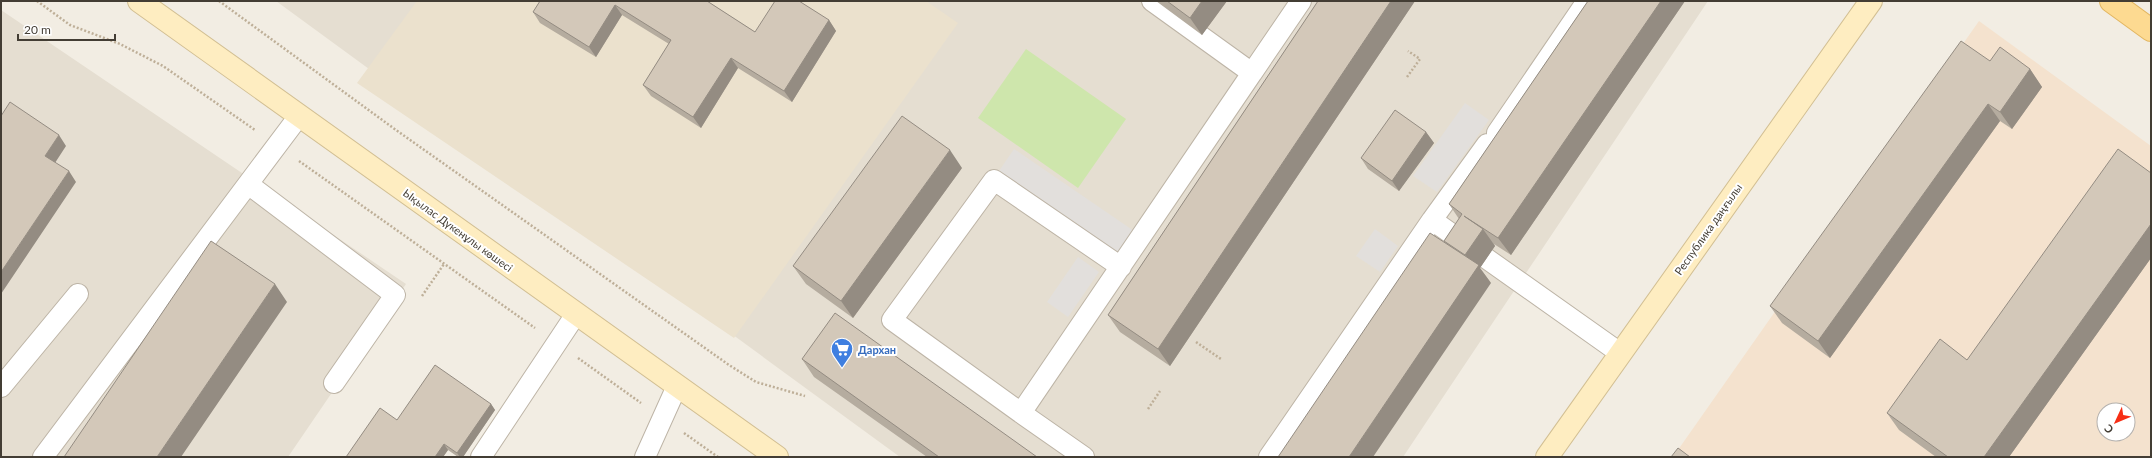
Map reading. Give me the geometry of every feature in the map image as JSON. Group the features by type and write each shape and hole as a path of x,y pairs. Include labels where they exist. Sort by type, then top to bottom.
{"main road":[{"path":"2111,1 2151,30"}],"street":[{"name":"Ықылас Дүкенұлы көшесі","path":"139,1 777,457"},
{"name":"Республика даңғылы","path":"1547,457 1871,1"}],"lane":[{"path":"1152,1 1252,73"},
{"path":"1021,413 1301,1"},
{"path":"1268,457 1432,220 1492,138 1587,1"},
{"path":"43,457 299,116"},
{"path":"1084,457 892,320 994,180 1121,267"},
{"path":"248,184 395,295 334,383"},
{"path":"1432,220 1620,353"},
{"path":"1,387 78,294"},
{"path":"481,457 576,314"},
{"path":"645,457 677,386"}],"path":[{"path":"37,1 70,25 120,44 163,66 718,457"},
{"path":"219,1 396,130 729,365 756,382 805,396"},
{"path":"1407,77 1420,59 1408,51"},
{"path":"1196,342 1221,359"},
{"path":"1148,409 1160,391"}],"shaded area":[{"path":"276,1 1708,1 1403,457 900,457"},
{"path":"417,1 926,1 958,23 734,338 357,83"},
{"path":"1,10 406,284 288,457 1,457"},
{"path":"1979,21 2151,146 2151,457 1673,457"},
{"path":"1465,103 1489,120 1437,192 1413,176"},
{"path":"1014,149 1134,231 1117,257 997,174"},
{"path":"1375,229 1398,246 1380,272 1356,256"},
{"path":"1078,257 1099,272 1068,317 1047,302"}],"green space":[{"path":"1026,49 1126,119 1078,188 978,118"}],"building":[{"path":"540,1 707,1 755,32 775,1 799,1 829,20 784,91 731,58 693,117 643,85 671,40 615,5 589,47 533,12"},
{"path":"1167,1 1202,1 1190,18"},
{"path":"1318,1 1391,1 1158,349 1108,315"},
{"path":"1588,1 1661,1 1498,238 1464,216 1483,229 1465,255 1444,241 1462,214 1449,204"},
{"path":"1961,41 1990,61 2000,47 2030,69 2000,112 1988,104 1818,341 1770,306"},
{"path":"10,102 59,135 45,156 69,171 1,272 1,116"},
{"path":"1395,110 1426,132 1392,181 1361,158"},
{"path":"902,116 950,150 841,301 793,266"},
{"path":"2118,149 2151,173 2151,224 1984,457 1948,457 1887,413 1940,339 1967,360"},
{"path":"1430,233 1479,265 1349,457 1278,457"},
{"path":"211,241 275,284 157,457 64,457"},
{"path":"835,313 1037,457 939,457 802,359"},
{"path":"435,365 491,404 457,453 444,444 435,457 346,457 380,408 397,420"},
{"path":"1678,448 1690,457 1671,457"}],"place":[{"name":"Дархан","path":"842,368"}]}
